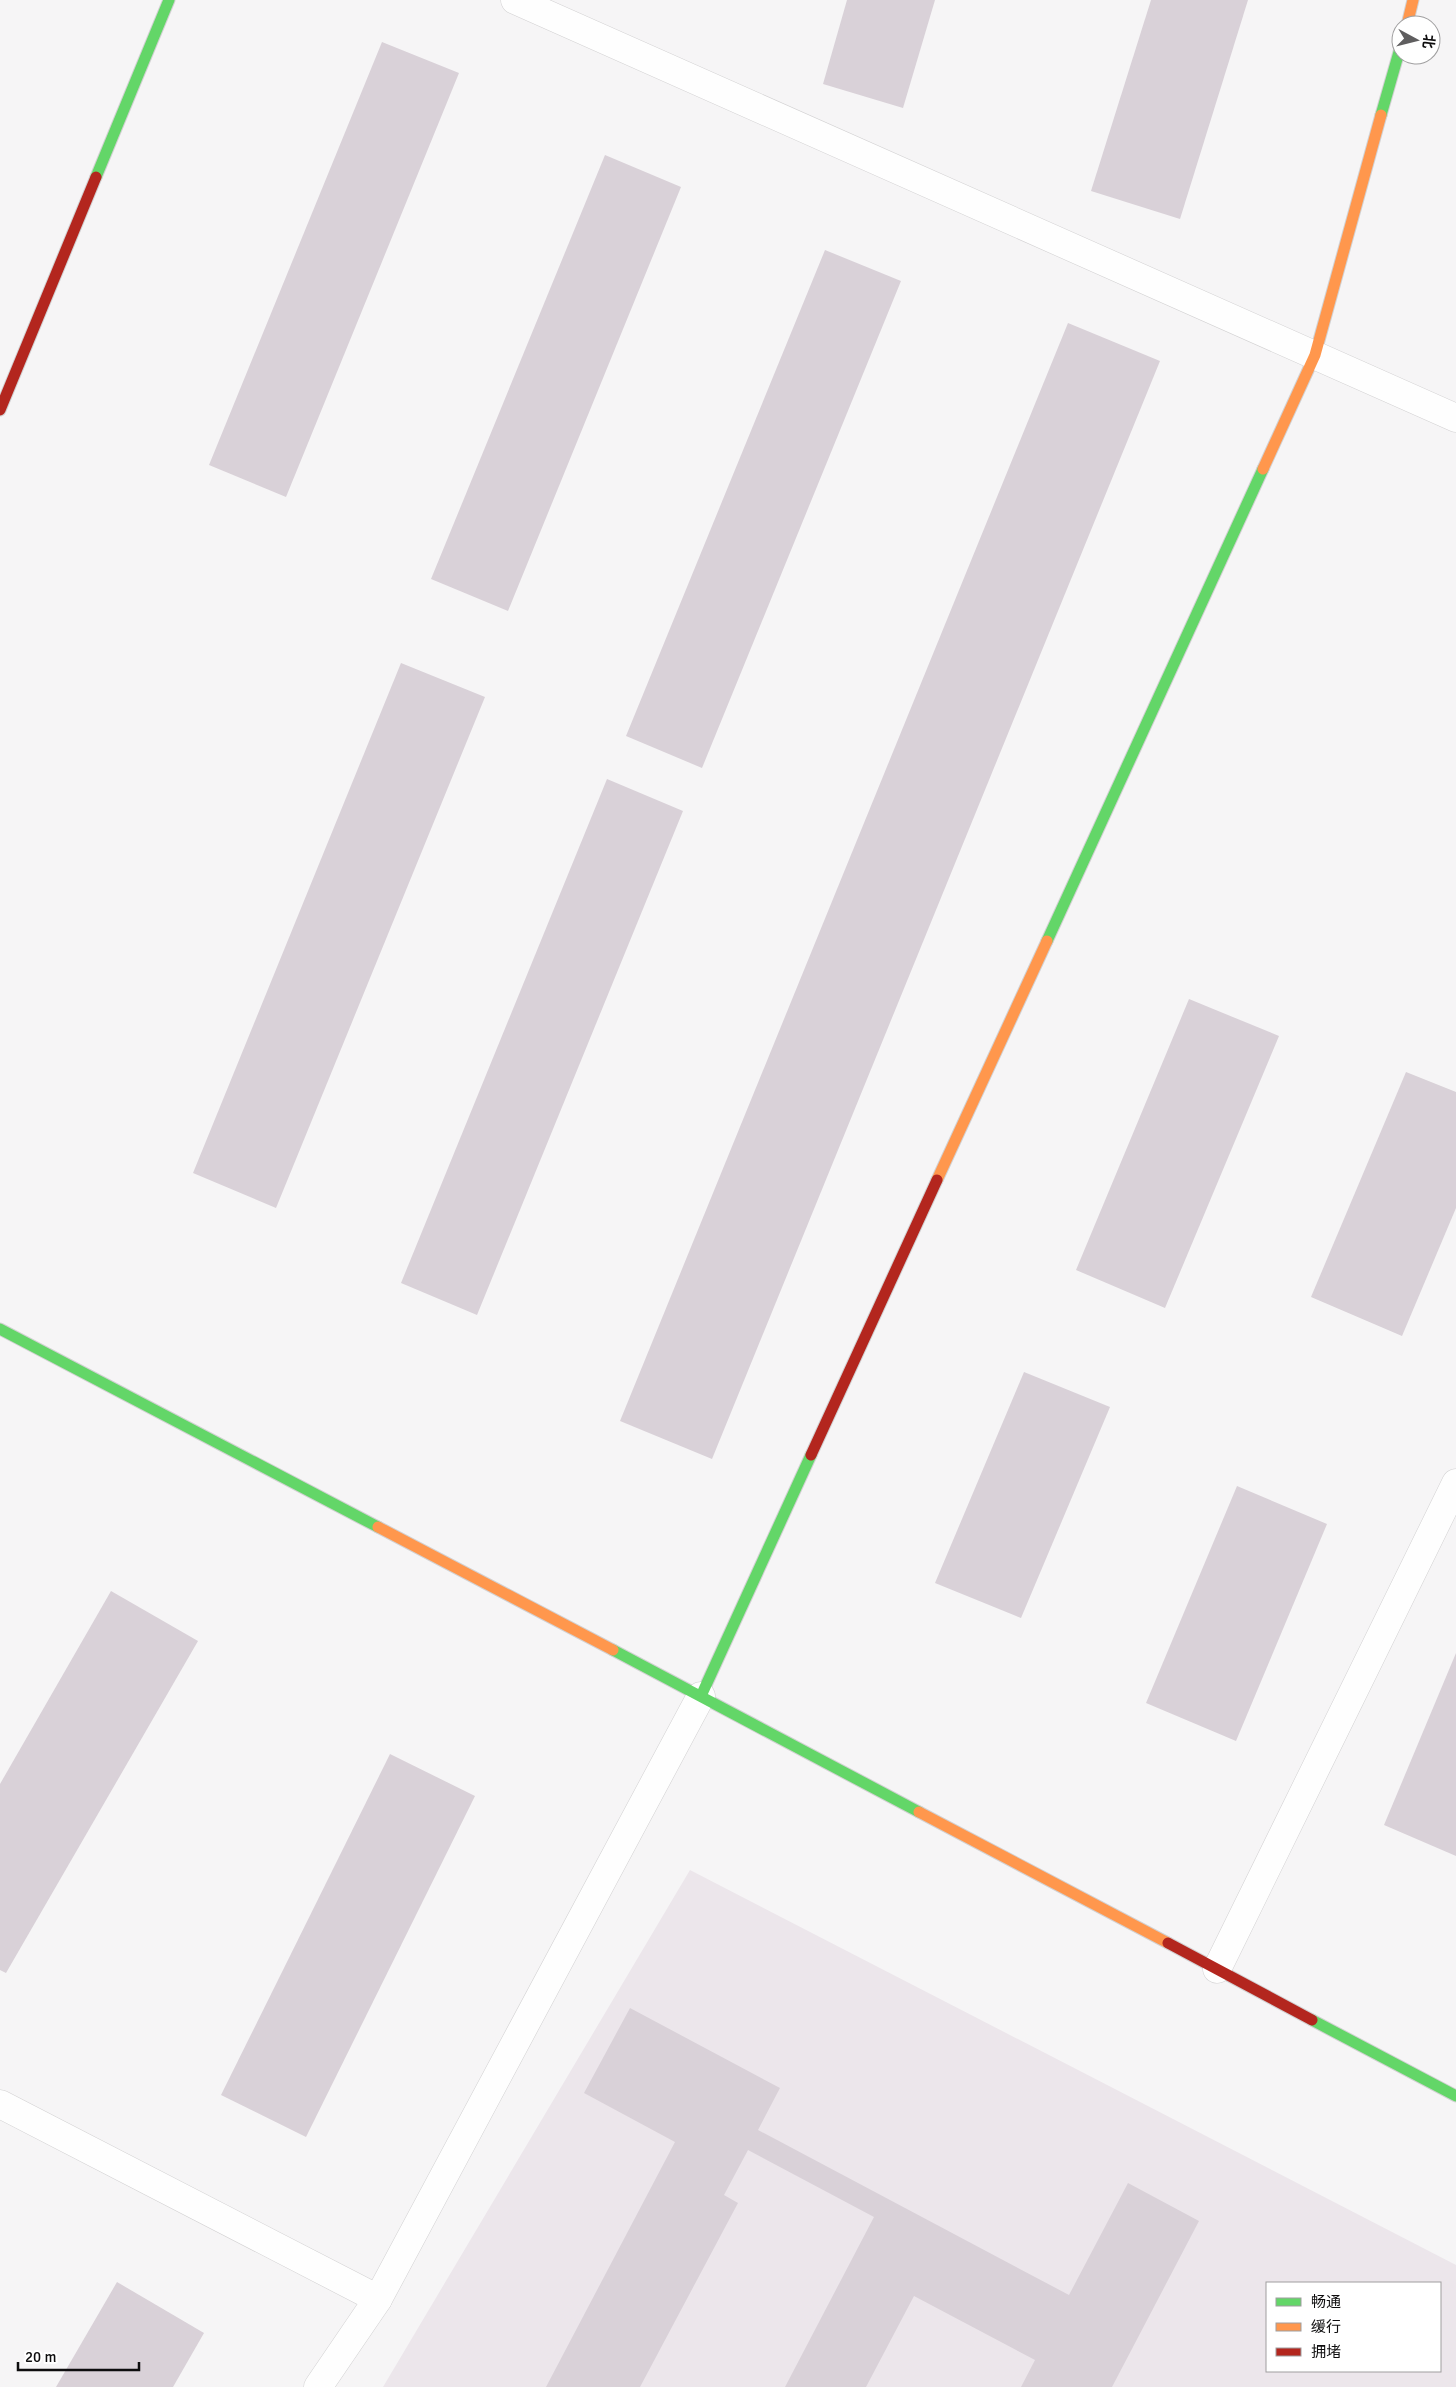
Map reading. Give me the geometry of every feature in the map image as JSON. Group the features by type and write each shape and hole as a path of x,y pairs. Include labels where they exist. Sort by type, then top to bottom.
{"street":[{"path":"0,410 169,0"},
{"path":"515,0 1456,418"},
{"path":"1409,15 1414,0"},
{"path":"318,2387 378,2299 701,1696 1315,356 1395,65"},
{"path":"0,1329 701,1696 1456,2096"},
{"path":"1217,1969 1456,1483"},
{"path":"0,2104 378,2299"}],"shaded area":[{"path":"690,1870 1456,2265 1456,2387 383,2387"}],"building":[{"path":"847,0 935,0 903,108 823,84"},
{"path":"1151,0 1248,0 1180,219 1091,191"},
{"path":"382,42 459,73 286,497 209,465"},
{"path":"605,155 681,187 508,611 431,579"},
{"path":"825,250 901,281 702,768 626,736"},
{"path":"1068,323 1160,361 712,1459 620,1421"},
{"path":"401,663 485,697 276,1208 193,1173"},
{"path":"607,779 683,811 477,1315 401,1283"},
{"path":"1189,999 1279,1036 1165,1308 1076,1270"},
{"path":"1406,1072 1456,1092 1456,1208 1402,1336 1311,1297"},
{"path":"1024,1372 1110,1407 1021,1618 935,1583"},
{"path":"1237,1486 1327,1524 1236,1741 1146,1703"},
{"path":"111,1591 198,1641 6,1973 0,1970 0,1784"},
{"path":"1456,1653 1456,1856 1384,1825"},
{"path":"390,1754 475,1796 306,2137 221,2095"},
{"path":"630,2008 780,2088 758,2130 1069,2295 1128,2183 1199,2221 1112,2387 1021,2387 1035,2360 914,2296 866,2387 785,2387 874,2217 748,2150 724,2195 738,2203 640,2387 546,2387 675,2142 584,2093"},
{"path":"117,2282 204,2333 173,2387 56,2387"}],"traffic: fast":[{"path":"96,177 169,0"},
{"path":"1381,115 1395,65"},
{"path":"1047,941 1263,469"},
{"path":"0,1329 378,1527"},
{"path":"701,1696 811,1455"},
{"path":"613,1650 919,1812"},
{"path":"1312,2020 1456,2096"}],"traffic: slow":[{"path":"1409,15 1413,0"},
{"path":"1263,469 1315,355 1381,115"},
{"path":"937,1180 1047,941"},
{"path":"378,1527 613,1650"},
{"path":"919,1812 1168,1943"}],"traffic: jam":[{"path":"0,410 96,177"},
{"path":"811,1455 937,1180"},
{"path":"1168,1943 1312,2020"}]}
